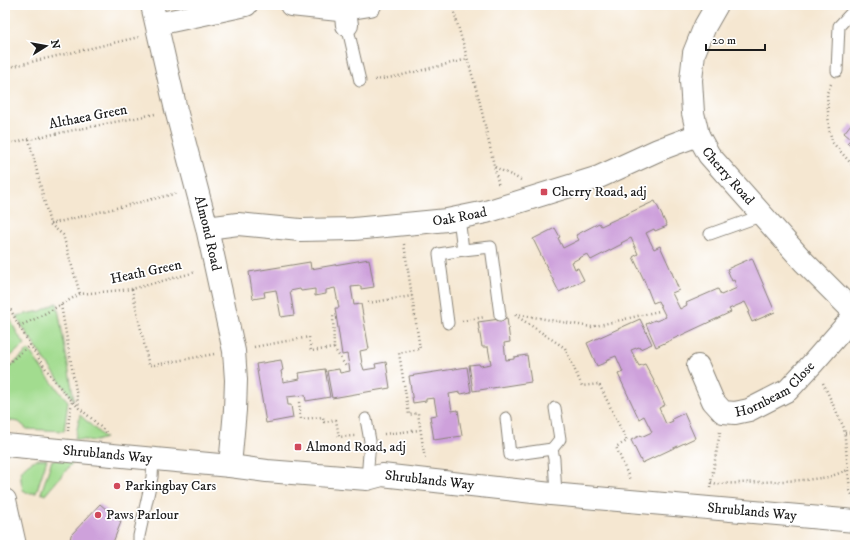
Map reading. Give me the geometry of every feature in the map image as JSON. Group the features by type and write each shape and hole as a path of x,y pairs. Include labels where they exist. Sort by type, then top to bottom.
{"street":[{"path":"156,21 246,5"},
{"path":"291,5 339,10 346,17 370,5"},
{"name":"Cherry Road","path":"717,5 705,26 694,52 691,80 693,113 698,135 709,155 763,214 804,262 855,314"},
{"name":"Almond Road","path":"156,21 176,110 208,228 234,351 236,410 230,466"},
{"name":"Oak Road","path":"208,228 238,224 300,230 354,229 459,218 486,212 599,177 658,150 698,135"},
{"name":"Hornbeam Close","path":"698,366 713,401 723,412 735,413 749,410 788,390 855,314"},
{"name":"Shrublands Way","path":"5,445 367,480 382,475 556,494 855,521"},
{"path":"5,500 15,545"}],"lane":[{"path":"837,71 839,26 855,9"},
{"path":"346,17 360,81"},
{"path":"710,234 763,214"},
{"path":"459,218 463,250"},
{"path":"448,323 438,254 463,250 491,247 500,315"},
{"path":"506,418 510,455 552,449 560,439 555,408"},
{"path":"366,419 370,441 367,480"},
{"path":"552,449 556,494"},
{"path":"139,545 152,477 153,459"}],"path":[{"path":"452,5 479,99 503,207"},
{"path":"5,68 156,21"},
{"path":"360,81 394,77 468,59"},
{"path":"837,71 827,93 829,130 833,143 855,168"},
{"name":"Althaea Green","path":"5,145 176,110"},
{"path":"19,326 35,320 80,294 63,235 50,224 29,139"},
{"path":"50,224 197,188"},
{"path":"401,224 420,348 399,353 409,414 418,413 428,480"},
{"name":"Heath Green","path":"80,294 132,288 216,267"},
{"path":"368,303 412,296"},
{"path":"5,299 30,345 46,369 72,402 109,435"},
{"path":"61,305 79,408"},
{"path":"640,502 616,447 627,441 599,384 582,386 565,348 511,313 591,327 659,311"},
{"path":"448,323 500,315"},
{"path":"5,366 30,345"},
{"path":"334,348 347,368"},
{"path":"813,363 844,428 850,491 855,500"},
{"path":"66,451 72,402"},
{"path":"299,402 301,419 323,417 324,422 336,420 339,437 421,430"},
{"path":"707,508 723,412"},
{"path":"845,433 855,432"},
{"path":"711,482 717,484 805,480 829,477 848,470"}],"green space":[{"path":"57,303 74,400 44,359 16,316 41,311"},
{"path":"5,309 18,335 25,344 5,361"},
{"path":"29,350 47,376 68,401 64,431 27,429 19,422 5,420 5,371"},
{"path":"80,415 105,438 96,441 75,439"},
{"path":"38,459 47,459 36,493 28,493 23,490 21,473 26,466"},
{"path":"52,460 74,461 45,495 41,493"}],"building":[{"path":"851,124 855,127 855,150 847,143 851,139 844,133"},
{"path":"655,201 667,226 655,231 654,229 646,233 654,249 660,246 670,268 679,290 672,293 680,309 687,305 686,303 718,289 721,295 737,288 727,269 752,258 775,312 752,322 748,313 750,312 745,302 729,309 731,312 656,347 646,324 666,317 658,301 653,303 633,257 638,254 631,238 591,260 587,254 572,262 575,269 578,268 584,280 559,292 533,239 555,228 560,237 558,238 563,248 579,240 576,235 599,223 601,226"},
{"path":"369,259 374,287 361,289 361,286 351,287 354,305 361,304 369,349 360,351 362,364 364,370 376,368 375,364 386,362 390,388 332,398 327,371 339,369 340,373 350,371 347,354 342,355 335,308 339,308 335,288 326,290 326,294 315,296 315,289 290,291 294,315 281,317 276,290 264,292 265,297 253,299 249,272 310,262 311,269"},
{"path":"507,318 510,342 504,343 506,360 527,355 531,382 473,391 469,365 479,364 480,366 491,364 488,347 482,347 478,322"},
{"path":"640,319 652,344 640,349 639,347 631,350 639,366 645,364 655,383 665,405 659,408 666,424 684,413 695,438 642,463 631,440 652,432 644,416 639,419 618,374 623,372 616,356 597,366 587,343"},
{"path":"281,360 283,382 300,379 299,373 325,369 330,397 306,401 305,395 287,397 288,405 291,405 293,418 266,423 256,364"},
{"path":"467,367 471,392 449,394 452,411 458,410 462,436 434,440 430,416 437,415 434,398 413,403 409,376"},
{"path":"100,504 121,522 112,545 64,545 64,542 70,541 71,535"}],"place":[{"name":"Cherry Road, adj","path":"544,192"},
{"name":"Almond Road, adj","path":"298,447"},
{"name":"Parkingbay Cars","path":"117,486"},
{"name":"Paws Parlour","path":"98,515"}]}
